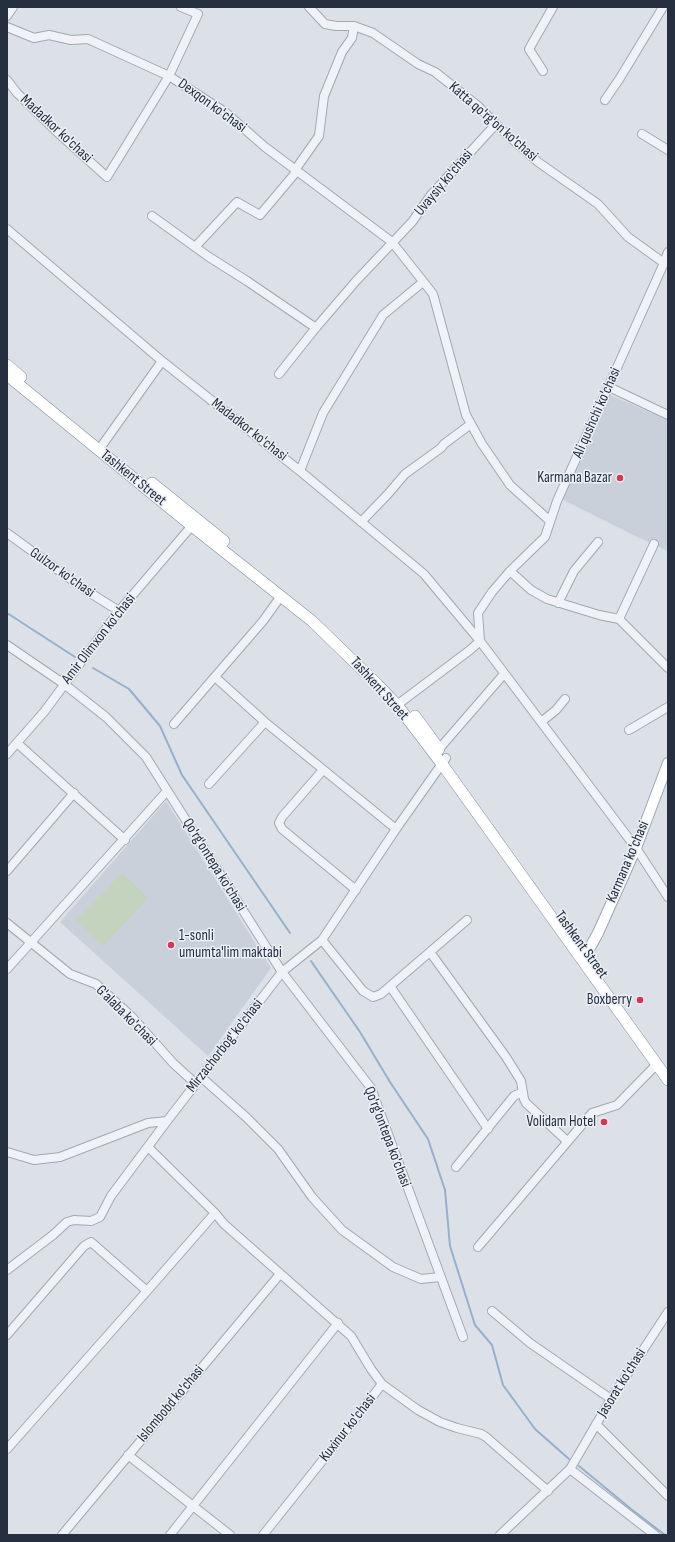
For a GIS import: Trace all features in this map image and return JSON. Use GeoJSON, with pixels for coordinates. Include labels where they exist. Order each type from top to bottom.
{"type":"FeatureCollection","features":[{"type":"Feature","properties":{"kind":"highway","name":"Tashkent Street"},"geometry":{"type":"LineString","coordinates":[[7,365],[324,631],[400,703],[443,757]]}},
{"type":"Feature","properties":{"kind":"highway","name":"Tashkent Street"},"geometry":{"type":"LineString","coordinates":[[7,374],[195,523],[316,616],[362,658],[443,757],[584,955],[668,1068]]}},
{"type":"Feature","properties":{"kind":"highway","name":"Tashkent Street"},"geometry":{"type":"LineString","coordinates":[[584,955],[668,1080]]}},
{"type":"Feature","properties":{"kind":"main road","name":"Karmana ko'chasi"},"geometry":{"type":"LineString","coordinates":[[584,955],[598,933],[636,848],[667,768]]}},
{"type":"Feature","properties":{"kind":"street"},"geometry":{"type":"LineString","coordinates":[[7,16],[13,7]]}},
{"type":"Feature","properties":{"kind":"street"},"geometry":{"type":"LineString","coordinates":[[169,76],[198,14],[181,7]]}},
{"type":"Feature","properties":{"kind":"street","name":"Katta qo'rg'on ko'chasi"},"geometry":{"type":"LineString","coordinates":[[309,7],[325,24],[336,26],[354,26],[374,34],[418,64],[435,72],[478,106],[538,162],[598,204],[628,237],[664,263]]}},
{"type":"Feature","properties":{"kind":"street"},"geometry":{"type":"LineString","coordinates":[[543,71],[529,49],[553,7]]}},
{"type":"Feature","properties":{"kind":"street"},"geometry":{"type":"LineString","coordinates":[[605,100],[663,7]]}},
{"type":"Feature","properties":{"kind":"street"},"geometry":{"type":"LineString","coordinates":[[195,247],[236,202],[260,215],[296,170],[320,136],[324,96],[342,52],[352,38],[354,26]]}},
{"type":"Feature","properties":{"kind":"street","name":"Dexqon ko'chasi"},"geometry":{"type":"LineString","coordinates":[[7,27],[34,38],[49,35],[71,40],[88,39],[169,76],[225,112],[265,147],[392,242],[433,294],[466,415],[482,444],[510,485],[550,521]]}},
{"type":"Feature","properties":{"kind":"street","name":"Madadkor ko'chasi"},"geometry":{"type":"LineString","coordinates":[[7,80],[17,93],[56,131],[107,177],[169,76]]}},
{"type":"Feature","properties":{"kind":"street","name":"Uvaysiy ko'chasi"},"geometry":{"type":"LineString","coordinates":[[279,374],[356,281],[412,222],[431,195],[496,124]]}},
{"type":"Feature","properties":{"kind":"street"},"geometry":{"type":"LineString","coordinates":[[642,134],[668,150]]}},
{"type":"Feature","properties":{"kind":"street"},"geometry":{"type":"LineString","coordinates":[[152,216],[195,247],[316,328]]}},
{"type":"Feature","properties":{"kind":"street","name":"Madadkor ko'chasi"},"geometry":{"type":"LineString","coordinates":[[7,229],[162,361],[300,471],[424,574],[480,641],[636,848],[668,897]]}},
{"type":"Feature","properties":{"kind":"street","name":"Ali qushchi ko'chasi"},"geometry":{"type":"LineString","coordinates":[[480,641],[478,613],[492,592],[510,570],[544,537],[557,501],[668,252]]}},
{"type":"Feature","properties":{"kind":"street"},"geometry":{"type":"LineString","coordinates":[[300,471],[324,413],[383,315],[423,282]]}},
{"type":"Feature","properties":{"kind":"street"},"geometry":{"type":"LineString","coordinates":[[103,444],[162,361]]}},
{"type":"Feature","properties":{"kind":"street"},"geometry":{"type":"LineString","coordinates":[[609,387],[668,415]]}},
{"type":"Feature","properties":{"kind":"street"},"geometry":{"type":"LineString","coordinates":[[361,522],[405,474],[471,424]]}},
{"type":"Feature","properties":{"kind":"street","name":"Amir Olimxon ko'chasi"},"geometry":{"type":"LineString","coordinates":[[7,754],[44,712],[119,611],[195,523]]}},
{"type":"Feature","properties":{"kind":"street","name":"Gulzor ko'chasi"},"geometry":{"type":"LineString","coordinates":[[7,533],[87,591],[119,611]]}},
{"type":"Feature","properties":{"kind":"street"},"geometry":{"type":"LineString","coordinates":[[558,603],[574,571],[598,542]]}},
{"type":"Feature","properties":{"kind":"street"},"geometry":{"type":"LineString","coordinates":[[619,619],[654,544]]}},
{"type":"Feature","properties":{"kind":"street"},"geometry":{"type":"LineString","coordinates":[[510,570],[531,590],[547,599],[599,616],[619,619],[668,668]]}},
{"type":"Feature","properties":{"kind":"street"},"geometry":{"type":"LineString","coordinates":[[174,724],[263,621],[281,596]]}},
{"type":"Feature","properties":{"kind":"street"},"geometry":{"type":"LineString","coordinates":[[400,703],[480,641]]}},
{"type":"Feature","properties":{"kind":"street","name":"Qo'rg'ontepa ko'chasi"},"geometry":{"type":"LineString","coordinates":[[7,645],[64,684],[106,717],[146,757],[282,972],[371,1088],[463,1337]]}},
{"type":"Feature","properties":{"kind":"street","name":"Mirzachorbog' ko'chasi"},"geometry":{"type":"LineString","coordinates":[[7,1270],[53,1235],[67,1222],[74,1220],[91,1220],[100,1217],[111,1196],[282,972],[322,940],[443,757],[504,674]]}},
{"type":"Feature","properties":{"kind":"street"},"geometry":{"type":"LineString","coordinates":[[215,677],[265,722],[396,829]]}},
{"type":"Feature","properties":{"kind":"street"},"geometry":{"type":"LineString","coordinates":[[541,722],[556,710],[565,699]]}},
{"type":"Feature","properties":{"kind":"street"},"geometry":{"type":"LineString","coordinates":[[629,730],[668,707]]}},
{"type":"Feature","properties":{"kind":"street"},"geometry":{"type":"LineString","coordinates":[[208,784],[265,722]]}},
{"type":"Feature","properties":{"kind":"street"},"geometry":{"type":"LineString","coordinates":[[17,743],[125,840]]}},
{"type":"Feature","properties":{"kind":"street"},"geometry":{"type":"LineString","coordinates":[[323,770],[282,817],[279,823],[282,829],[356,890]]}},
{"type":"Feature","properties":{"kind":"street"},"geometry":{"type":"LineString","coordinates":[[7,969],[168,792]]}},
{"type":"Feature","properties":{"kind":"street"},"geometry":{"type":"LineString","coordinates":[[7,871],[74,793]]}},
{"type":"Feature","properties":{"kind":"street"},"geometry":{"type":"LineString","coordinates":[[322,940],[363,990],[373,997],[381,994],[467,920]]}},
{"type":"Feature","properties":{"kind":"street","name":"G'alaba ko'chasi"},"geometry":{"type":"LineString","coordinates":[[7,923],[70,974],[96,984],[132,1017],[153,1042],[196,1084]]}},
{"type":"Feature","properties":{"kind":"street"},"geometry":{"type":"LineString","coordinates":[[430,952],[506,1057],[521,1081],[526,1103],[567,1141]]}},
{"type":"Feature","properties":{"kind":"street"},"geometry":{"type":"LineString","coordinates":[[390,986],[488,1129]]}},
{"type":"Feature","properties":{"kind":"street"},"geometry":{"type":"LineString","coordinates":[[478,1247],[592,1113],[617,1105],[657,1064]]}},
{"type":"Feature","properties":{"kind":"street"},"geometry":{"type":"LineString","coordinates":[[201,1077],[246,1116],[278,1149],[312,1197],[342,1230],[393,1267],[421,1279],[440,1278]]}},
{"type":"Feature","properties":{"kind":"street"},"geometry":{"type":"LineString","coordinates":[[456,1168],[514,1096],[523,1092]]}},
{"type":"Feature","properties":{"kind":"street"},"geometry":{"type":"LineString","coordinates":[[7,1152],[34,1160],[60,1157],[148,1124],[167,1121]]}},
{"type":"Feature","properties":{"kind":"street"},"geometry":{"type":"LineString","coordinates":[[148,1148],[215,1213],[224,1224],[351,1336],[382,1384]]}},
{"type":"Feature","properties":{"kind":"street"},"geometry":{"type":"LineString","coordinates":[[7,1449],[215,1213]]}},
{"type":"Feature","properties":{"kind":"street"},"geometry":{"type":"LineString","coordinates":[[7,1335],[84,1246],[91,1242],[147,1291]]}},
{"type":"Feature","properties":{"kind":"street","name":"Islombobd ko'chasi"},"geometry":{"type":"LineString","coordinates":[[62,1535],[280,1274]]}},
{"type":"Feature","properties":{"kind":"street"},"geometry":{"type":"LineString","coordinates":[[492,1311],[530,1343],[611,1399]]}},
{"type":"Feature","properties":{"kind":"street","name":"Jasorat ko'chasi"},"geometry":{"type":"LineString","coordinates":[[500,1535],[570,1469],[611,1399],[668,1312]]}},
{"type":"Feature","properties":{"kind":"street"},"geometry":{"type":"LineString","coordinates":[[170,1535],[338,1323]]}},
{"type":"Feature","properties":{"kind":"street","name":"Kuxinur ko'chasi"},"geometry":{"type":"LineString","coordinates":[[263,1535],[382,1384],[418,1410],[440,1422],[481,1434],[486,1437],[548,1491]]}},
{"type":"Feature","properties":{"kind":"street"},"geometry":{"type":"LineString","coordinates":[[596,1424],[668,1496]]}},
{"type":"Feature","properties":{"kind":"street"},"geometry":{"type":"LineString","coordinates":[[128,1455],[230,1535]]}},
{"type":"Feature","properties":{"kind":"street"},"geometry":{"type":"LineString","coordinates":[[570,1469],[655,1535]]}},
{"type":"Feature","properties":{"kind":"shaded area","name":"Karmana Bazar"},"geometry":{"type":"Polygon","coordinates":[[[610,395],[668,420],[668,551],[561,499],[583,456],[610,395]]]}},
{"type":"Feature","properties":{"kind":"shaded area","name":"1-sonli umumta'lim maktabi"},"geometry":{"type":"Polygon","coordinates":[[[166,801],[271,968],[208,1056],[60,922],[166,801]]]}},
{"type":"Feature","properties":{"kind":"green space"},"geometry":{"type":"Polygon","coordinates":[[[122,873],[148,898],[103,946],[76,921],[122,873]]]}},
{"type":"Feature","properties":{"kind":"waterway"},"geometry":{"type":"LineString","coordinates":[[7,613],[75,657]]}},
{"type":"Feature","properties":{"kind":"waterway"},"geometry":{"type":"LineString","coordinates":[[93,668],[129,689],[160,726],[182,775],[290,933]]}},
{"type":"Feature","properties":{"kind":"waterway"},"geometry":{"type":"LineString","coordinates":[[311,961],[360,1032],[390,1082],[428,1139],[445,1190],[450,1246],[475,1325],[492,1345],[503,1385],[535,1429],[569,1459]]}},
{"type":"Feature","properties":{"kind":"waterway"},"geometry":{"type":"LineString","coordinates":[[579,1466],[665,1535]]}},
{"type":"Feature","properties":{"kind":"place","name":"Karmana Bazar"},"geometry":{"type":"Point","coordinates":[620,478]}},
{"type":"Feature","properties":{"kind":"place","name":"1-sonli umumta'lim maktabi"},"geometry":{"type":"Point","coordinates":[171,945]}},
{"type":"Feature","properties":{"kind":"place","name":"Boxberry"},"geometry":{"type":"Point","coordinates":[640,1000]}},
{"type":"Feature","properties":{"kind":"place","name":"Volidam Hotel"},"geometry":{"type":"Point","coordinates":[604,1122]}}]}
